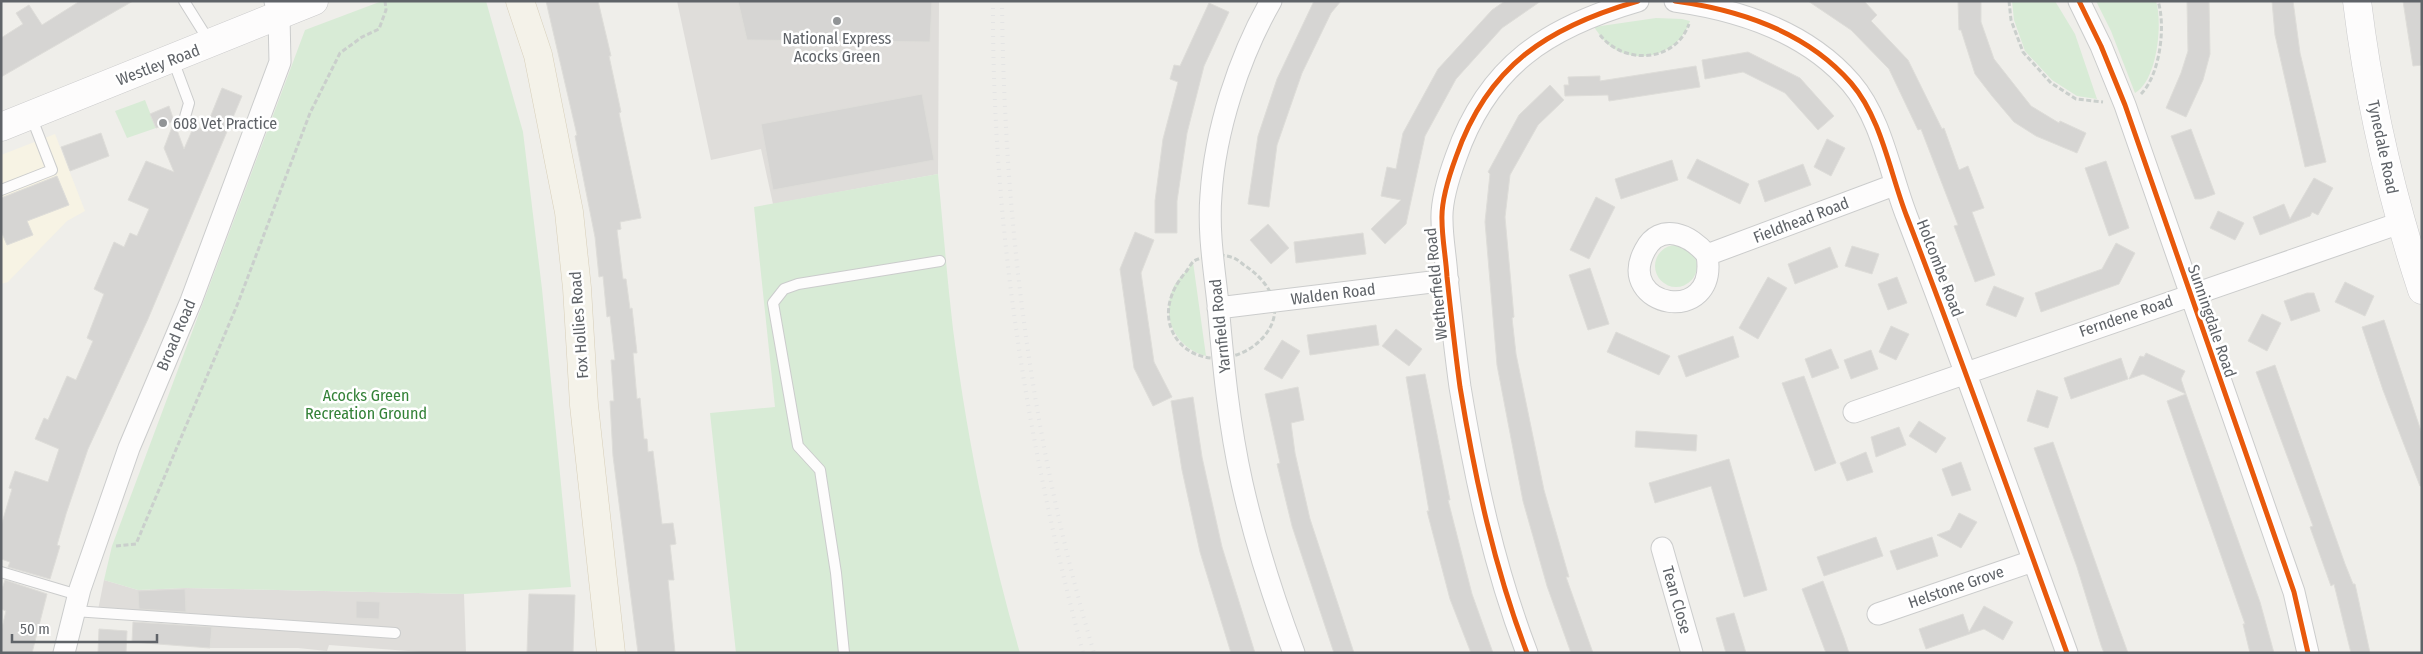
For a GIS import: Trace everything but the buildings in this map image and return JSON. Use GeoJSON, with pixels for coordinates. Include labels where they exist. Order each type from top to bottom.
{"type":"FeatureCollection","features":[{"type":"Feature","properties":{"kind":"main road","name":"Westley Road"},"geometry":{"type":"LineString","coordinates":[[1,126],[211,44],[277,8],[314,1]]}},
{"type":"Feature","properties":{"kind":"main road","name":"Fox Hollies Road"},"geometry":{"type":"LineString","coordinates":[[520,1],[538,55],[569,212],[577,288],[584,405],[611,653]]}},
{"type":"Feature","properties":{"kind":"main road","name":"Tynedale Road"},"geometry":{"type":"LineString","coordinates":[[2357,1],[2374,113],[2400,223],[2422,290]]}},
{"type":"Feature","properties":{"kind":"street","name":"Yarnfield Road"},"geometry":{"type":"LineString","coordinates":[[1271,1],[1236,81],[1219,138],[1211,194],[1210,232],[1223,360],[1242,482],[1261,555],[1294,653]]}},
{"type":"Feature","properties":{"kind":"street","name":"Wetherfield Road"},"geometry":{"type":"LineString","coordinates":[[1526,653],[1499,571],[1483,510],[1457,366],[1442,219],[1449,176],[1463,137],[1479,106],[1502,75],[1529,51],[1562,30],[1586,18],[1638,1]]}},
{"type":"Feature","properties":{"kind":"street","name":"Sunningdale Road"},"geometry":{"type":"LineString","coordinates":[[2079,1],[2095,31],[2125,105],[2294,592],[2308,653]]}},
{"type":"Feature","properties":{"kind":"street","name":"Holcombe Road"},"geometry":{"type":"LineString","coordinates":[[1685,3],[1742,14],[1788,33],[1825,60],[1851,83],[1872,112],[1894,184],[1967,371],[2067,653]]}},
{"type":"Feature","properties":{"kind":"street","name":"Broad Road"},"geometry":{"type":"LineString","coordinates":[[64,653],[76,603],[129,448],[191,301],[280,62],[277,8]]}},
{"type":"Feature","properties":{"kind":"street","name":"Fieldhead Road"},"geometry":{"type":"LineString","coordinates":[[1707,255],[1894,184]]}},
{"type":"Feature","properties":{"kind":"street","name":"Ferndene Road"},"geometry":{"type":"LineString","coordinates":[[1854,412],[2189,294],[2400,223]]}},
{"type":"Feature","properties":{"kind":"street","name":"Walden Road"},"geometry":{"type":"LineString","coordinates":[[1218,308],[1448,280]]}},
{"type":"Feature","properties":{"kind":"street","name":"Tean Close"},"geometry":{"type":"LineString","coordinates":[[1662,548],[1692,653]]}},
{"type":"Feature","properties":{"kind":"street","name":"Helstone Grove"},"geometry":{"type":"LineString","coordinates":[[1878,614],[2033,561]]}},
{"type":"Feature","properties":{"kind":"lane"},"geometry":{"type":"LineString","coordinates":[[184,1],[211,44]]}},
{"type":"Feature","properties":{"kind":"lane"},"geometry":{"type":"LineString","coordinates":[[173,59],[189,103],[183,124]]}},
{"type":"Feature","properties":{"kind":"lane"},"geometry":{"type":"LineString","coordinates":[[1,190],[52,170],[30,115]]}},
{"type":"Feature","properties":{"kind":"lane"},"geometry":{"type":"LineString","coordinates":[[844,653],[836,573],[820,470],[798,446],[773,303],[784,289],[798,284],[940,261]]}},
{"type":"Feature","properties":{"kind":"lane"},"geometry":{"type":"LineString","coordinates":[[1,572],[76,603],[395,633]]}},
{"type":"Feature","properties":{"kind":"path"},"geometry":{"type":"LineString","coordinates":[[93,550],[136,544],[238,303],[310,112],[340,53],[362,37],[378,29],[386,10],[385,1]]}},
{"type":"Feature","properties":{"kind":"path"},"geometry":{"type":"LineString","coordinates":[[2008,1],[2011,20],[2022,52],[2051,82],[2076,99],[2125,105],[2143,92],[2158,60],[2162,25],[2158,1]]}},
{"type":"Feature","properties":{"kind":"path"},"geometry":{"type":"LineString","coordinates":[[1586,18],[1612,47],[1629,55],[1648,57],[1669,49],[1686,33],[1685,3]]}},
{"type":"Feature","properties":{"kind":"shaded area"},"geometry":{"type":"Polygon","coordinates":[[[677,1],[939,1],[938,174],[773,204],[761,149],[711,160],[677,1]]]}},
{"type":"Feature","properties":{"kind":"shaded area"},"geometry":{"type":"Polygon","coordinates":[[[55,134],[85,211],[67,221],[8,282],[1,284],[1,155],[55,134]]]}},
{"type":"Feature","properties":{"kind":"shaded area"},"geometry":{"type":"Polygon","coordinates":[[[104,580],[138,590],[186,588],[464,594],[466,653],[435,653],[329,645],[327,651],[298,648],[210,648],[212,627],[97,615],[104,580]]]}},
{"type":"Feature","properties":{"kind":"green space","name":"Acocks Green Recreation Ground"},"geometry":{"type":"Polygon","coordinates":[[[382,1],[486,1],[523,132],[542,289],[571,587],[464,594],[186,588],[138,590],[104,580],[112,546],[305,30],[382,1]]]}},
{"type":"Feature","properties":{"kind":"green space"},"geometry":{"type":"Polygon","coordinates":[[[2012,1],[2055,1],[2075,34],[2097,99],[2077,96],[2052,80],[2025,51],[2014,20],[2012,1]]]}},
{"type":"Feature","properties":{"kind":"green space"},"geometry":{"type":"Polygon","coordinates":[[[2096,1],[2156,1],[2159,23],[2153,65],[2143,87],[2135,93],[2111,31],[2096,1]]]}},
{"type":"Feature","properties":{"kind":"green space"},"geometry":{"type":"Polygon","coordinates":[[[1656,18],[1690,21],[1685,32],[1677,41],[1658,53],[1647,56],[1636,56],[1613,48],[1594,27],[1656,18]]]}},
{"type":"Feature","properties":{"kind":"green space"},"geometry":{"type":"Polygon","coordinates":[[[145,100],[156,128],[127,138],[115,111],[145,100]]]}},
{"type":"Feature","properties":{"kind":"green space"},"geometry":{"type":"Polygon","coordinates":[[[938,174],[953,329],[965,411],[998,573],[1020,653],[736,653],[710,413],[775,407],[754,207],[938,174]]]}},
{"type":"Feature","properties":{"kind":"green space"},"geometry":{"type":"Polygon","coordinates":[[[1676,245],[1691,251],[1697,266],[1691,281],[1676,287],[1661,281],[1655,266],[1661,251],[1676,245]]]}},
{"type":"Feature","properties":{"kind":"green space"},"geometry":{"type":"Polygon","coordinates":[[[1193,262],[1206,356],[1186,346],[1173,329],[1170,319],[1170,297],[1174,286],[1193,262]]]}},
{"type":"Feature","properties":{"kind":"railway"},"geometry":{"type":"LineString","coordinates":[[993,1],[994,84],[999,166],[1016,330],[1045,492],[1083,653]]}},
{"type":"Feature","properties":{"kind":"railway"},"geometry":{"type":"LineString","coordinates":[[1002,1],[1008,166],[1025,330],[1053,493],[1094,653]]}},
{"type":"Feature","properties":{"kind":"cycle path"},"geometry":{"type":"LineString","coordinates":[[1527,653],[1495,555],[1466,421],[1456,359],[1443,241],[1442,212],[1444,196],[1453,164],[1469,125],[1485,97],[1504,74],[1525,54],[1576,23],[1638,1]]}},
{"type":"Feature","properties":{"kind":"cycle path"},"geometry":{"type":"LineString","coordinates":[[1675,1],[1724,10],[1748,17],[1793,37],[1833,65],[1862,97],[1878,130],[1901,200],[2067,653]]}},
{"type":"Feature","properties":{"kind":"cycle path"},"geometry":{"type":"LineString","coordinates":[[2079,1],[2101,46],[2125,105],[2294,592],[2308,653]]}},
{"type":"Feature","properties":{"kind":"place","name":"National Express Acocks Green"},"geometry":{"type":"Point","coordinates":[837,21]}},
{"type":"Feature","properties":{"kind":"place","name":"608 Vet Practice"},"geometry":{"type":"Point","coordinates":[163,123]}}]}
